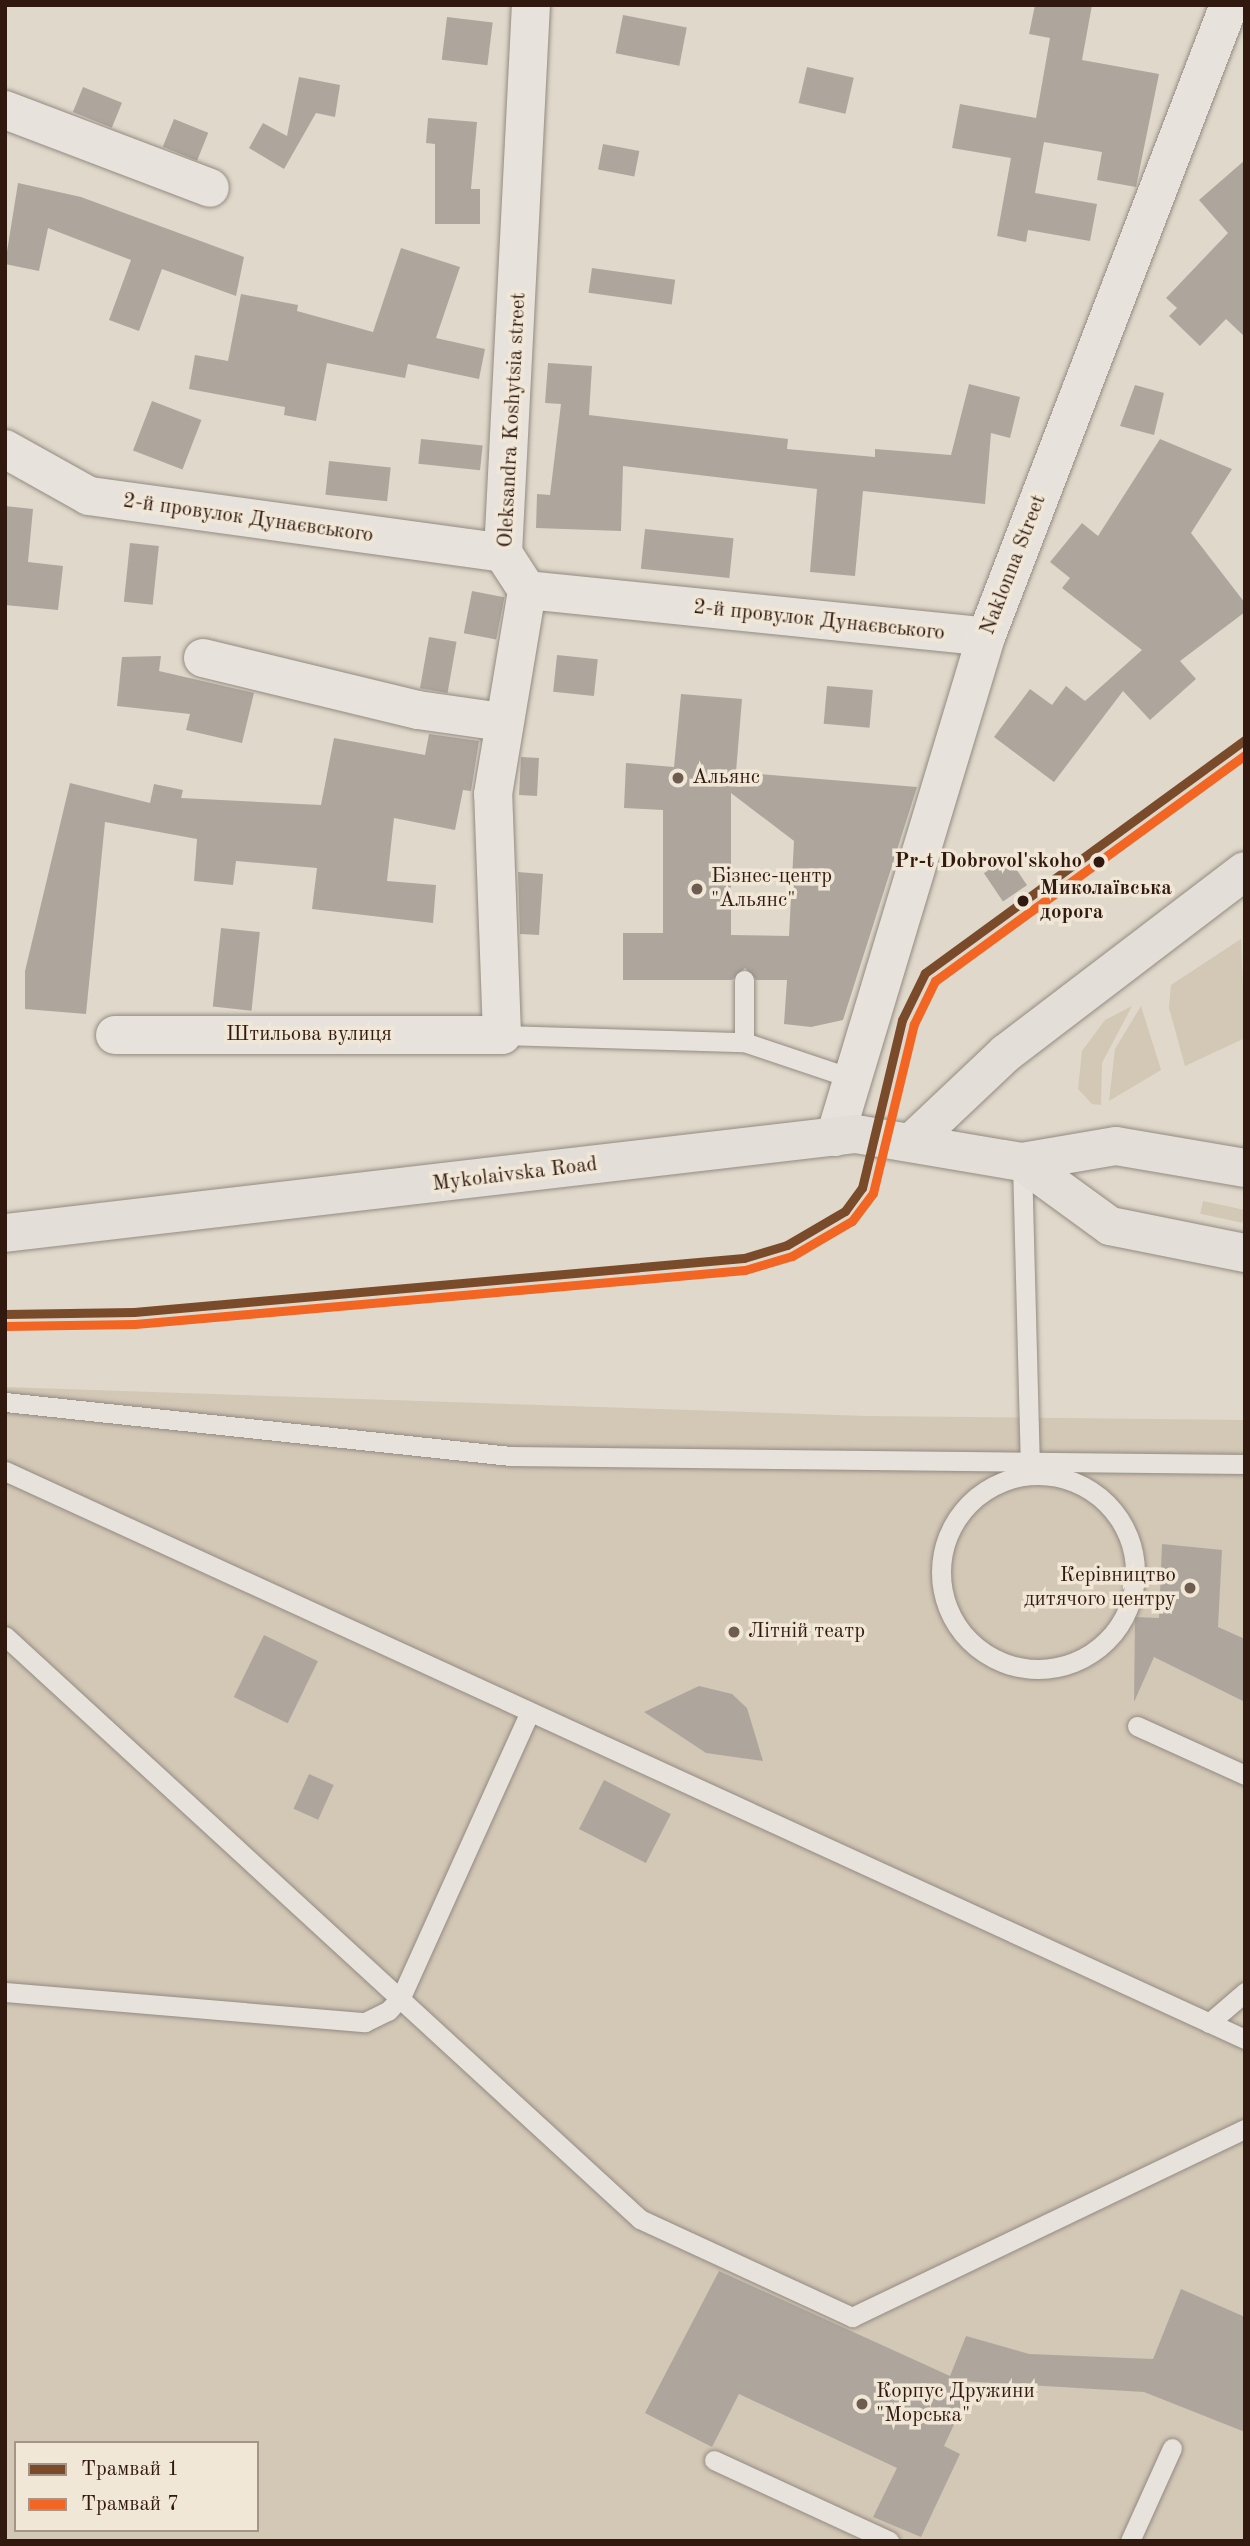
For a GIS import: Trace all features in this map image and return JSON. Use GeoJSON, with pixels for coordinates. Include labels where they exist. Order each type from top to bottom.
{"type":"FeatureCollection","features":[{"type":"Feature","properties":{"kind":"main road"},"geometry":{"type":"LineString","coordinates":[[914,1140],[1006,1053],[1245,871]]}},
{"type":"Feature","properties":{"kind":"main road","name":"Mykolaivska Road"},"geometry":{"type":"LineString","coordinates":[[5,1233],[835,1136],[914,1140],[1022,1162]]}},
{"type":"Feature","properties":{"kind":"main road"},"geometry":{"type":"LineString","coordinates":[[1022,1162],[1116,1146],[1245,1168]]}},
{"type":"Feature","properties":{"kind":"main road"},"geometry":{"type":"LineString","coordinates":[[1022,1162],[1110,1226],[1245,1253]]}},
{"type":"Feature","properties":{"kind":"street","name":"Oleksandra Koshytsia street"},"geometry":{"type":"LineString","coordinates":[[527,590],[503,553],[531,5]]}},
{"type":"Feature","properties":{"kind":"street","name":"Naklonna Street"},"geometry":{"type":"LineString","coordinates":[[835,1136],[986,637],[1229,5]]}},
{"type":"Feature","properties":{"kind":"street"},"geometry":{"type":"LineString","coordinates":[[5,110],[210,188]]}},
{"type":"Feature","properties":{"kind":"street","name":"2-й провулок Дунаєвського"},"geometry":{"type":"LineString","coordinates":[[5,449],[89,496],[503,553]]}},
{"type":"Feature","properties":{"kind":"street","name":"2-й провулок Дунаєвського"},"geometry":{"type":"LineString","coordinates":[[527,590],[986,637]]}},
{"type":"Feature","properties":{"kind":"street"},"geometry":{"type":"LineString","coordinates":[[502,1035],[493,794],[502,722],[527,590]]}},
{"type":"Feature","properties":{"kind":"street"},"geometry":{"type":"LineString","coordinates":[[203,658],[418,710],[502,722]]}},
{"type":"Feature","properties":{"kind":"street","name":"Штильова вулиця"},"geometry":{"type":"LineString","coordinates":[[115,1035],[502,1035]]}},
{"type":"Feature","properties":{"kind":"lane"},"geometry":{"type":"LineString","coordinates":[[744,980],[744,1042]]}},
{"type":"Feature","properties":{"kind":"lane"},"geometry":{"type":"LineString","coordinates":[[502,1035],[744,1042],[851,1078]]}},
{"type":"Feature","properties":{"kind":"lane"},"geometry":{"type":"LineString","coordinates":[[1022,1162],[1030,1468]]}},
{"type":"Feature","properties":{"kind":"lane"},"geometry":{"type":"LineString","coordinates":[[5,1402],[510,1457],[1030,1468],[1245,1464]]}},
{"type":"Feature","properties":{"kind":"lane"},"geometry":{"type":"LineString","coordinates":[[1030,1468],[1091,1490],[1119,1521],[1135,1571],[1131,1602],[1117,1630],[1094,1652],[1066,1666],[1034,1670],[1002,1663],[974,1646],[953,1621],[942,1590],[941,1558],[951,1527],[971,1501],[998,1483],[1030,1468]]}},
{"type":"Feature","properties":{"kind":"lane"},"geometry":{"type":"LineString","coordinates":[[5,1471],[528,1716],[1245,2039]]}},
{"type":"Feature","properties":{"kind":"lane"},"geometry":{"type":"LineString","coordinates":[[5,1636],[640,2219],[852,2317],[1245,2129]]}},
{"type":"Feature","properties":{"kind":"lane"},"geometry":{"type":"LineString","coordinates":[[5,1992],[365,2022],[401,1997],[528,1716]]}},
{"type":"Feature","properties":{"kind":"lane"},"geometry":{"type":"LineString","coordinates":[[1137,1727],[1245,1775]]}},
{"type":"Feature","properties":{"kind":"lane"},"geometry":{"type":"LineString","coordinates":[[1209,2023],[1245,1992]]}},
{"type":"Feature","properties":{"kind":"lane"},"geometry":{"type":"LineString","coordinates":[[1130,2541],[1172,2448]]}},
{"type":"Feature","properties":{"kind":"lane"},"geometry":{"type":"LineString","coordinates":[[714,2460],[889,2541]]}},
{"type":"Feature","properties":{"kind":"shaded area"},"geometry":{"type":"Polygon","coordinates":[[[1241,939],[1245,1038],[1185,1066],[1169,1008],[1171,985],[1241,939]]]}},
{"type":"Feature","properties":{"kind":"shaded area"},"geometry":{"type":"Polygon","coordinates":[[[1132,1006],[1102,1063],[1101,1105],[1092,1104],[1078,1089],[1082,1051],[1105,1020],[1132,1006]]]}},
{"type":"Feature","properties":{"kind":"shaded area"},"geometry":{"type":"Polygon","coordinates":[[[1141,1006],[1161,1070],[1109,1101],[1115,1049],[1141,1006]]]}},
{"type":"Feature","properties":{"kind":"shaded area"},"geometry":{"type":"Polygon","coordinates":[[[1203,1201],[1245,1210],[1242,1223],[1200,1214],[1203,1201]]]}},
{"type":"Feature","properties":{"kind":"shaded area"},"geometry":{"type":"Polygon","coordinates":[[[5,1387],[867,1416],[1245,1420],[1245,2541],[5,2541],[5,1387]]]}},
{"type":"Feature","properties":{"kind":"building"},"geometry":{"type":"Polygon","coordinates":[[[1035,5],[1092,5],[1082,60],[1159,74],[1136,187],[1097,180],[1102,152],[1044,142],[1035,193],[1097,204],[1090,241],[1028,230],[1026,242],[997,236],[1011,158],[952,148],[960,104],[1036,118],[1050,38],[1029,34],[1035,5]]]}},
{"type":"Feature","properties":{"kind":"building"},"geometry":{"type":"Polygon","coordinates":[[[623,15],[687,27],[679,66],[616,53],[623,15]]]}},
{"type":"Feature","properties":{"kind":"building"},"geometry":{"type":"Polygon","coordinates":[[[447,17],[493,23],[487,65],[442,60],[447,17]]]}},
{"type":"Feature","properties":{"kind":"building"},"geometry":{"type":"Polygon","coordinates":[[[807,67],[854,78],[845,114],[799,103],[807,67]]]}},
{"type":"Feature","properties":{"kind":"building"},"geometry":{"type":"Polygon","coordinates":[[[299,77],[340,85],[335,117],[316,113],[284,169],[249,148],[263,123],[287,136],[299,77]]]}},
{"type":"Feature","properties":{"kind":"building"},"geometry":{"type":"Polygon","coordinates":[[[83,87],[122,103],[112,128],[73,112],[83,87]]]}},
{"type":"Feature","properties":{"kind":"building"},"geometry":{"type":"Polygon","coordinates":[[[428,118],[477,122],[471,189],[480,189],[480,224],[435,224],[435,144],[426,143],[428,118]]]}},
{"type":"Feature","properties":{"kind":"building"},"geometry":{"type":"Polygon","coordinates":[[[174,119],[208,133],[197,161],[163,147],[174,119]]]}},
{"type":"Feature","properties":{"kind":"building"},"geometry":{"type":"Polygon","coordinates":[[[603,144],[639,151],[634,177],[598,170],[603,144]]]}},
{"type":"Feature","properties":{"kind":"building"},"geometry":{"type":"Polygon","coordinates":[[[1245,160],[1245,337],[1226,319],[1200,346],[1169,316],[1177,308],[1166,298],[1228,233],[1199,200],[1245,160]]]}},
{"type":"Feature","properties":{"kind":"building"},"geometry":{"type":"Polygon","coordinates":[[[18,183],[81,197],[244,257],[236,296],[162,269],[139,331],[109,320],[131,260],[48,228],[39,271],[5,264],[18,183]]]}},
{"type":"Feature","properties":{"kind":"building"},"geometry":{"type":"Polygon","coordinates":[[[401,248],[460,267],[436,338],[485,349],[479,379],[408,364],[405,378],[327,363],[316,421],[284,415],[285,407],[189,389],[195,355],[228,361],[241,294],[298,305],[297,311],[373,332],[401,248]]]}},
{"type":"Feature","properties":{"kind":"building"},"geometry":{"type":"Polygon","coordinates":[[[592,268],[675,280],[672,304],[589,293],[592,268]]]}},
{"type":"Feature","properties":{"kind":"building"},"geometry":{"type":"Polygon","coordinates":[[[548,363],[592,366],[589,415],[788,439],[787,449],[875,457],[875,449],[951,455],[969,384],[1020,397],[1010,438],[991,433],[985,504],[863,491],[855,576],[810,572],[817,489],[623,466],[621,531],[536,528],[537,494],[550,495],[561,404],[545,403],[548,363]]]}},
{"type":"Feature","properties":{"kind":"building"},"geometry":{"type":"Polygon","coordinates":[[[1135,385],[1164,393],[1154,435],[1120,426],[1135,385]]]}},
{"type":"Feature","properties":{"kind":"building"},"geometry":{"type":"Polygon","coordinates":[[[152,401],[201,420],[182,469],[133,450],[152,401]]]}},
{"type":"Feature","properties":{"kind":"building"},"geometry":{"type":"Polygon","coordinates":[[[421,439],[483,445],[480,470],[418,464],[421,439]]]}},
{"type":"Feature","properties":{"kind":"building"},"geometry":{"type":"Polygon","coordinates":[[[1160,439],[1232,469],[1191,533],[1245,603],[1245,612],[1180,661],[1196,679],[1150,720],[1123,691],[1054,782],[994,737],[1030,689],[1052,705],[1066,686],[1085,701],[1142,650],[1062,588],[1070,578],[1050,562],[1082,523],[1098,536],[1160,439]]]}},
{"type":"Feature","properties":{"kind":"building"},"geometry":{"type":"Polygon","coordinates":[[[329,461],[391,467],[387,501],[325,495],[329,461]]]}},
{"type":"Feature","properties":{"kind":"building"},"geometry":{"type":"Polygon","coordinates":[[[5,506],[33,509],[28,562],[63,566],[58,610],[5,605],[5,506]]]}},
{"type":"Feature","properties":{"kind":"building"},"geometry":{"type":"Polygon","coordinates":[[[645,529],[734,538],[729,578],[641,569],[645,529]]]}},
{"type":"Feature","properties":{"kind":"building"},"geometry":{"type":"Polygon","coordinates":[[[130,543],[159,546],[153,605],[124,602],[130,543]]]}},
{"type":"Feature","properties":{"kind":"building"},"geometry":{"type":"Polygon","coordinates":[[[472,591],[504,597],[496,640],[464,633],[472,591]]]}},
{"type":"Feature","properties":{"kind":"building"},"geometry":{"type":"Polygon","coordinates":[[[429,637],[457,642],[448,693],[420,688],[429,637]]]}},
{"type":"Feature","properties":{"kind":"building"},"geometry":{"type":"Polygon","coordinates":[[[557,655],[598,659],[594,696],[553,692],[557,655]]]}},
{"type":"Feature","properties":{"kind":"building"},"geometry":{"type":"Polygon","coordinates":[[[161,656],[159,671],[254,693],[242,743],[186,730],[190,714],[117,706],[122,657],[161,656]]]}},
{"type":"Feature","properties":{"kind":"building"},"geometry":{"type":"Polygon","coordinates":[[[827,686],[873,690],[870,728],[824,724],[827,686]]]}},
{"type":"Feature","properties":{"kind":"building"},"geometry":{"type":"Polygon","coordinates":[[[681,694],[742,699],[736,772],[917,787],[843,1020],[811,1027],[784,1024],[787,980],[756,980],[745,968],[732,980],[623,980],[623,933],[663,933],[663,810],[624,808],[626,763],[674,767],[681,694]],[[731,793],[731,935],[789,936],[794,841],[731,793]]]}},
{"type":"Feature","properties":{"kind":"building"},"geometry":{"type":"Polygon","coordinates":[[[429,734],[479,741],[471,791],[463,790],[455,830],[394,818],[387,881],[436,885],[433,923],[312,909],[317,868],[236,861],[233,885],[194,881],[197,839],[105,822],[86,1014],[25,1009],[25,971],[70,783],[150,803],[154,784],[183,790],[181,798],[321,805],[334,738],[425,755],[429,734]]]}},
{"type":"Feature","properties":{"kind":"building"},"geometry":{"type":"Polygon","coordinates":[[[521,757],[539,758],[537,796],[519,795],[521,757]]]}},
{"type":"Feature","properties":{"kind":"building"},"geometry":{"type":"Polygon","coordinates":[[[1008,857],[1027,885],[1003,901],[984,873],[1008,857]]]}},
{"type":"Feature","properties":{"kind":"building"},"geometry":{"type":"Polygon","coordinates":[[[518,872],[543,874],[539,935],[520,934],[518,872]]]}},
{"type":"Feature","properties":{"kind":"building"},"geometry":{"type":"Polygon","coordinates":[[[221,928],[260,932],[252,1011],[213,1007],[221,928]]]}},
{"type":"Feature","properties":{"kind":"building","name":"Керівництво дитячого центру"},"geometry":{"type":"Polygon","coordinates":[[[1162,1544],[1222,1550],[1218,1627],[1245,1639],[1245,1702],[1154,1657],[1134,1702],[1135,1617],[1159,1618],[1162,1544]]]}},
{"type":"Feature","properties":{"kind":"building"},"geometry":{"type":"Polygon","coordinates":[[[264,1635],[318,1661],[288,1723],[234,1697],[264,1635]]]}},
{"type":"Feature","properties":{"kind":"building"},"geometry":{"type":"Polygon","coordinates":[[[699,1686],[732,1694],[747,1708],[763,1761],[706,1753],[644,1712],[699,1686]]]}},
{"type":"Feature","properties":{"kind":"building"},"geometry":{"type":"Polygon","coordinates":[[[309,1774],[334,1785],[318,1820],[294,1809],[309,1774]]]}},
{"type":"Feature","properties":{"kind":"building"},"geometry":{"type":"Polygon","coordinates":[[[604,1780],[671,1814],[646,1863],[579,1829],[604,1780]]]}},
{"type":"Feature","properties":{"kind":"building","name":"Корпус Дружини \"Морська\""},"geometry":{"type":"Polygon","coordinates":[[[719,2271],[950,2376],[966,2336],[1029,2354],[1153,2359],[1181,2289],[1245,2317],[1245,2432],[1144,2392],[961,2381],[972,2386],[944,2446],[960,2454],[921,2537],[873,2517],[897,2468],[739,2394],[712,2447],[645,2413],[719,2271]]]}},
{"type":"Feature","properties":{"kind":"tram line","name":"1"},"geometry":{"type":"LineString","coordinates":[[5,1314],[134,1312],[744,1258],[787,1245],[845,1211],[862,1188],[902,1020],[925,973],[1245,740]]}},
{"type":"Feature","properties":{"kind":"tram line","name":"7"},"geometry":{"type":"LineString","coordinates":[[5,1326],[135,1324],[745,1270],[792,1256],[852,1221],[873,1193],[914,1024],[935,981],[1245,755]]}},
{"type":"Feature","properties":{"kind":"place","name":"Альянс"},"geometry":{"type":"Point","coordinates":[678,778]}},
{"type":"Feature","properties":{"kind":"place","name":"Pr-t Dobrovol'skoho"},"geometry":{"type":"Point","coordinates":[1099,862]}},
{"type":"Feature","properties":{"kind":"place","name":"Бізнес-центр \"Альянс\""},"geometry":{"type":"Point","coordinates":[697,889]}},
{"type":"Feature","properties":{"kind":"place","name":"Миколаївська дорога"},"geometry":{"type":"Point","coordinates":[1023,901]}},
{"type":"Feature","properties":{"kind":"place","name":"Керівництво дитячого центру"},"geometry":{"type":"Point","coordinates":[1190,1588]}},
{"type":"Feature","properties":{"kind":"place","name":"Літній театр"},"geometry":{"type":"Point","coordinates":[734,1632]}},
{"type":"Feature","properties":{"kind":"place","name":"Корпус Дружини \"Морська\""},"geometry":{"type":"Point","coordinates":[862,2404]}}]}
